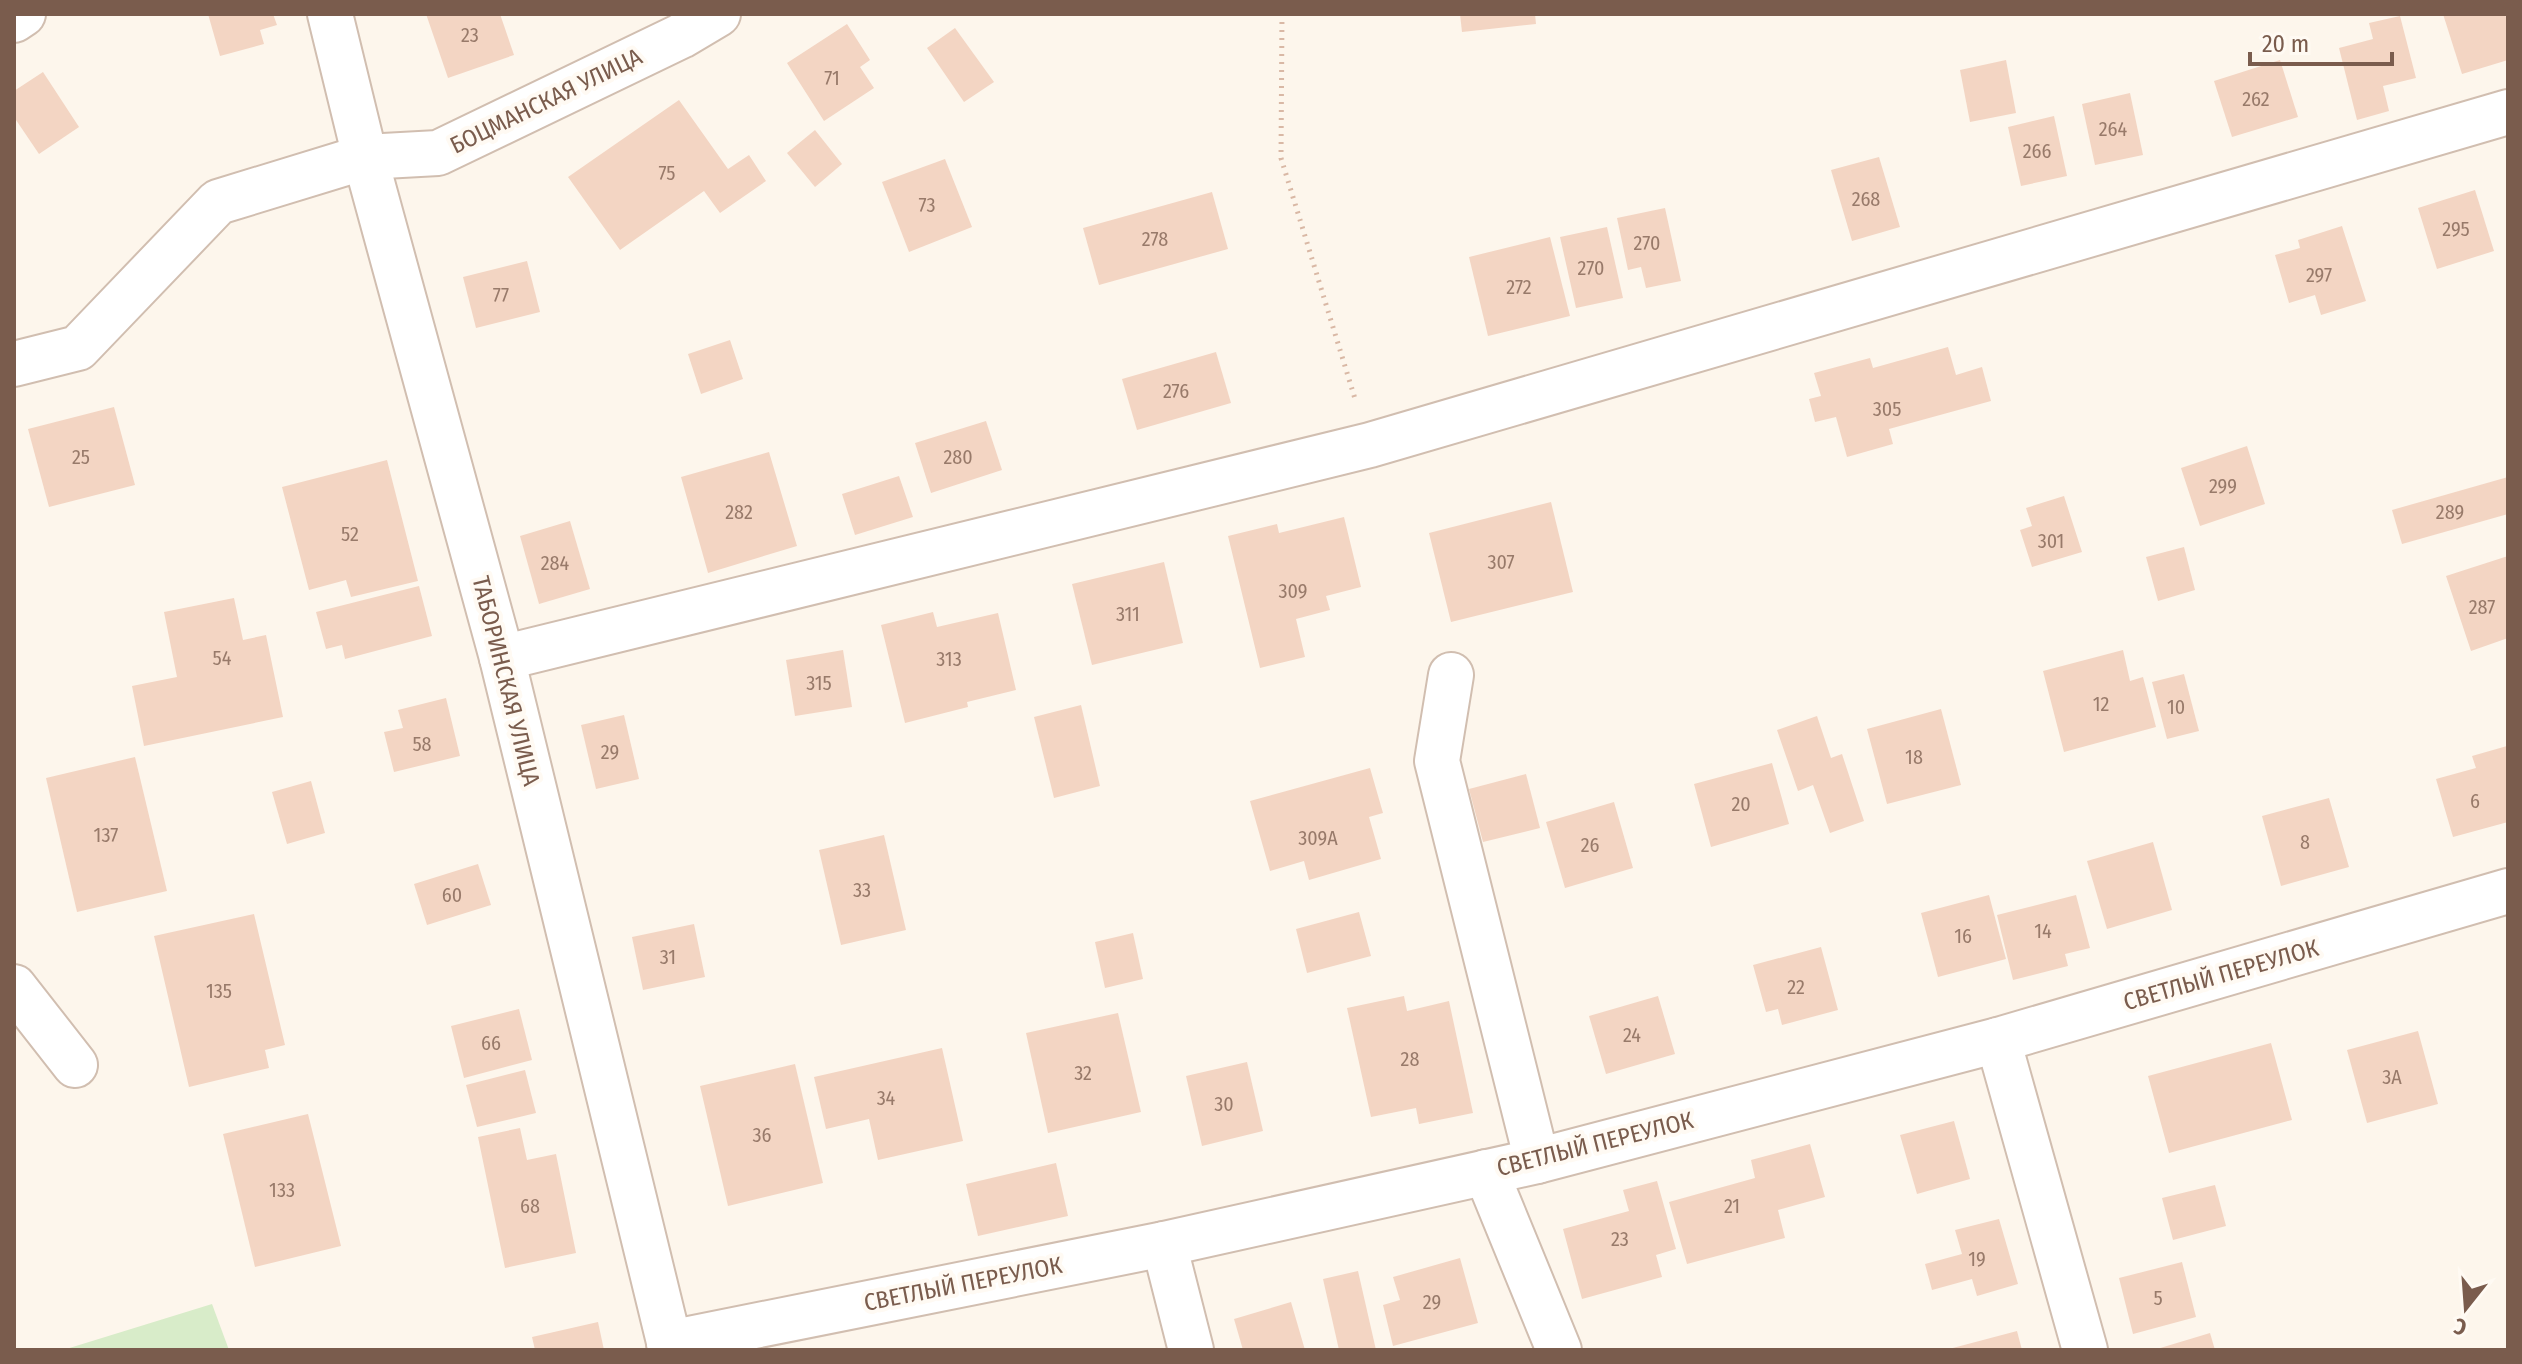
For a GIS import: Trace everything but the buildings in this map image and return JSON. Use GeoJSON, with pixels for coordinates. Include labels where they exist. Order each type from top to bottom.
{"type":"FeatureCollection","features":[{"type":"Feature","properties":{"kind":"street"},"geometry":{"type":"LineString","coordinates":[[14,20],[23,14]]}},
{"type":"Feature","properties":{"kind":"street","name":"ТАБОРИНСКАЯ УЛИЦА"},"geometry":{"type":"LineString","coordinates":[[330,14],[365,157],[502,658],[670,1347]]}},
{"type":"Feature","properties":{"kind":"street","name":"БОЦМАНСКАЯ УЛИЦА"},"geometry":{"type":"LineString","coordinates":[[14,364],[78,348],[218,202],[365,157],[438,153],[681,36],[718,14]]}},
{"type":"Feature","properties":{"kind":"street"},"geometry":{"type":"LineString","coordinates":[[502,658],[1370,445],[2508,112]]}},
{"type":"Feature","properties":{"kind":"street"},"geometry":{"type":"LineString","coordinates":[[1451,675],[1437,761],[1537,1161]]}},
{"type":"Feature","properties":{"kind":"street","name":"СВЕТЛЫЙ ПЕРЕУЛОК"},"geometry":{"type":"LineString","coordinates":[[670,1347],[1164,1244],[1537,1161],[1998,1040],[2508,891]]}},
{"type":"Feature","properties":{"kind":"street"},"geometry":{"type":"LineString","coordinates":[[14,987],[75,1065]]}},
{"type":"Feature","properties":{"kind":"street"},"geometry":{"type":"LineString","coordinates":[[1998,1040],[2085,1350]]}},
{"type":"Feature","properties":{"kind":"street"},"geometry":{"type":"LineString","coordinates":[[1486,1172],[1559,1350]]}},
{"type":"Feature","properties":{"kind":"street"},"geometry":{"type":"LineString","coordinates":[[1164,1244],[1191,1350]]}},
{"type":"Feature","properties":{"kind":"path"},"geometry":{"type":"LineString","coordinates":[[1282,14],[1281,158],[1370,445]]}},
{"type":"Feature","properties":{"kind":"green space"},"geometry":{"type":"Polygon","coordinates":[[[212,1304],[229,1350],[63,1350],[212,1304]]]}}]}
